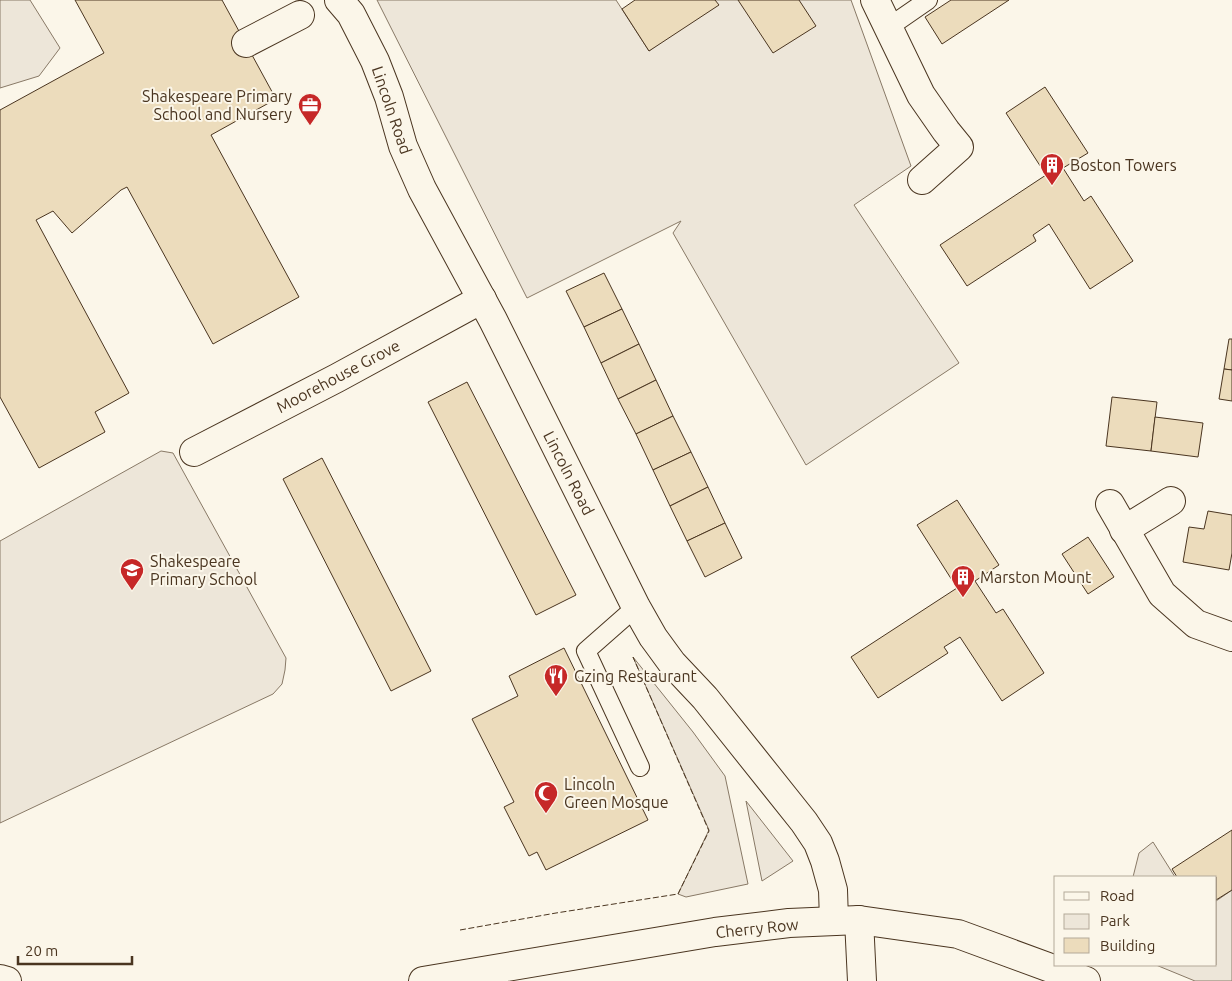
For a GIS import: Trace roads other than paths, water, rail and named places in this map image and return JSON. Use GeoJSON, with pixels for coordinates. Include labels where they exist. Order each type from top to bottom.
{"type":"FeatureCollection","features":[{"type":"Feature","properties":{"kind":"street","name":"Lincoln Road"},"geometry":{"type":"LineString","coordinates":[[339,0],[351,14],[375,61],[389,97],[403,146],[422,189],[482,299],[636,607],[653,637],[672,663],[706,698],[804,822],[818,843],[833,890],[847,920],[862,981]]}},
{"type":"Feature","properties":{"kind":"street"},"geometry":{"type":"LineString","coordinates":[[875,0],[922,95],[959,147],[922,180]]}},
{"type":"Feature","properties":{"kind":"street"},"geometry":{"type":"LineString","coordinates":[[246,43],[300,15]]}},
{"type":"Feature","properties":{"kind":"street","name":"Moorehouse Grove"},"geometry":{"type":"LineString","coordinates":[[194,452],[338,378],[482,299]]}},
{"type":"Feature","properties":{"kind":"street"},"geometry":{"type":"LineString","coordinates":[[1124,530],[1171,501]]}},
{"type":"Feature","properties":{"kind":"street"},"geometry":{"type":"LineString","coordinates":[[1110,504],[1162,594],[1196,624],[1232,637]]}},
{"type":"Feature","properties":{"kind":"street","name":"Cherry Row"},"geometry":{"type":"LineString","coordinates":[[423,981],[715,932],[789,923],[847,920],[958,934],[1086,981]]}},
{"type":"Feature","properties":{"kind":"street"},"geometry":{"type":"LineString","coordinates":[[0,979],[7,981]]}},
{"type":"Feature","properties":{"kind":"lane"},"geometry":{"type":"LineString","coordinates":[[889,27],[928,0]]}},
{"type":"Feature","properties":{"kind":"lane"},"geometry":{"type":"LineString","coordinates":[[636,607],[586,651],[640,767]]}},
{"type":"Feature","properties":{"kind":"place","name":"Shakespeare Primary School and Nursery"},"geometry":{"type":"Point","coordinates":[310,126]}},
{"type":"Feature","properties":{"kind":"place","name":"Boston Towers"},"geometry":{"type":"Point","coordinates":[1052,186]}},
{"type":"Feature","properties":{"kind":"place","name":"Shakespeare Primary School"},"geometry":{"type":"Point","coordinates":[132,591]}},
{"type":"Feature","properties":{"kind":"place","name":"Marston Mount"},"geometry":{"type":"Point","coordinates":[963,598]}},
{"type":"Feature","properties":{"kind":"place","name":"Gzing Restaurant"},"geometry":{"type":"Point","coordinates":[556,697]}},
{"type":"Feature","properties":{"kind":"place","name":"Lincoln Green Mosque"},"geometry":{"type":"Point","coordinates":[546,814]}}]}
